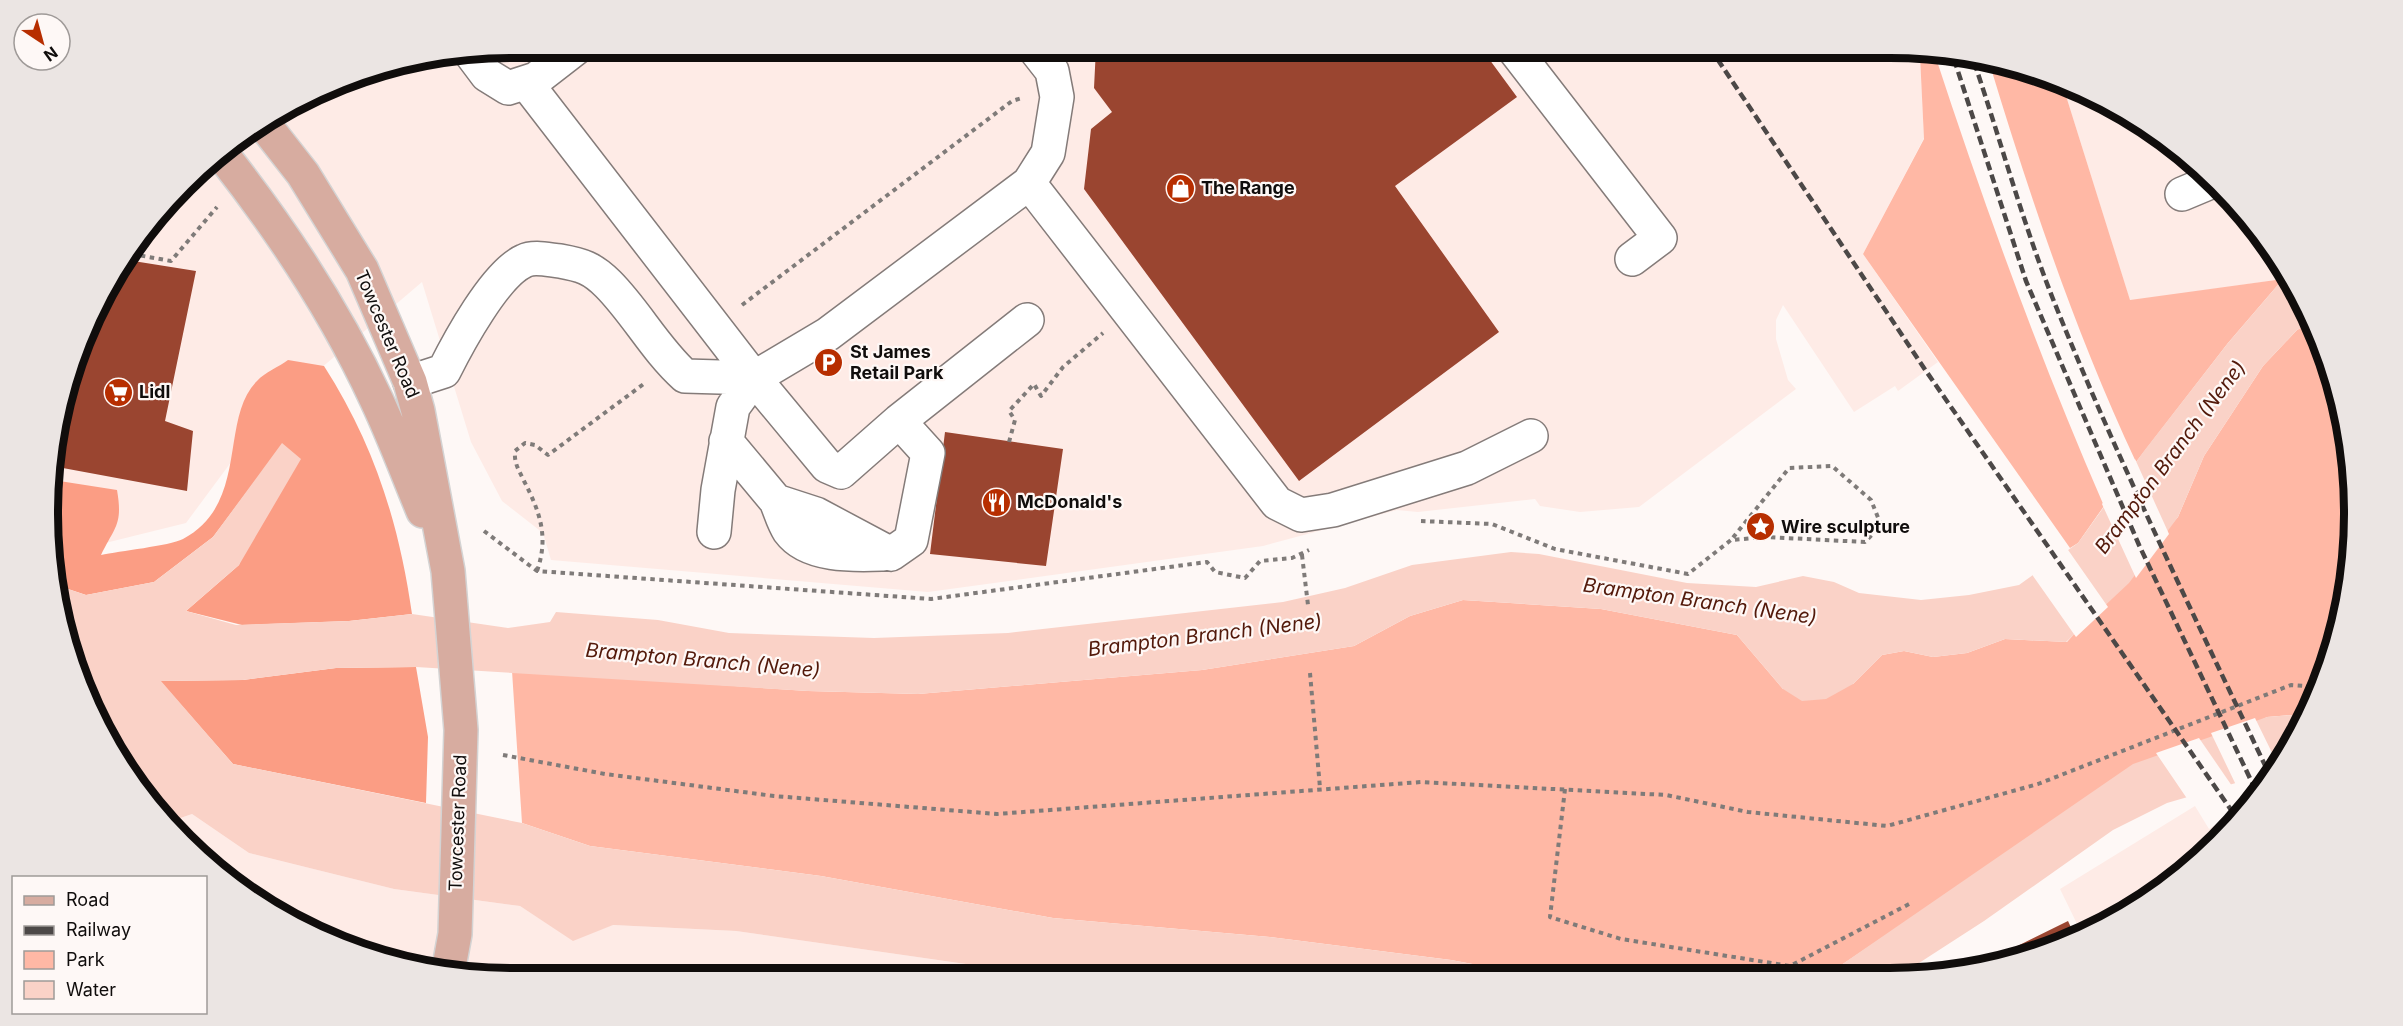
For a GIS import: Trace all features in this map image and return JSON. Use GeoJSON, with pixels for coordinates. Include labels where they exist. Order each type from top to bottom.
{"type":"FeatureCollection","features":[{"type":"Feature","properties":{"kind":"main road","name":"Towcester Road"},"geometry":{"type":"LineString","coordinates":[[268,130],[303,174],[362,270],[410,382],[418,411],[448,571],[461,730],[455,934],[450,963]]}},
{"type":"Feature","properties":{"kind":"main road","name":"Towcester Road"},"geometry":{"type":"LineString","coordinates":[[227,160],[265,208],[331,313],[377,401],[448,571]]}},
{"type":"Feature","properties":{"kind":"lane"},"geometry":{"type":"LineString","coordinates":[[476,60],[487,75],[508,88],[527,84],[562,58]]}},
{"type":"Feature","properties":{"kind":"lane"},"geometry":{"type":"LineString","coordinates":[[714,532],[726,441],[733,407],[754,378],[828,334],[1029,183],[1048,153],[1058,97],[1052,71],[1042,58]]}},
{"type":"Feature","properties":{"kind":"lane"},"geometry":{"type":"LineString","coordinates":[[1521,58],[1660,238],[1632,260]]}},
{"type":"Feature","properties":{"kind":"lane"},"geometry":{"type":"LineString","coordinates":[[527,84],[754,378],[827,466],[841,472],[899,421],[1027,320]]}},
{"type":"Feature","properties":{"kind":"lane"},"geometry":{"type":"LineString","coordinates":[[237,151],[265,208]]}},
{"type":"Feature","properties":{"kind":"lane"},"geometry":{"type":"LineString","coordinates":[[1029,183],[1277,502],[1301,515],[1333,510],[1467,468],[1531,436]]}},
{"type":"Feature","properties":{"kind":"lane"},"geometry":{"type":"LineString","coordinates":[[2182,194],[2204,185]]}},
{"type":"Feature","properties":{"kind":"lane"},"geometry":{"type":"LineString","coordinates":[[410,382],[444,371],[464,331],[507,273],[524,260],[543,259],[587,267],[609,285],[670,362],[685,376],[754,378]]}},
{"type":"Feature","properties":{"kind":"lane"},"geometry":{"type":"LineString","coordinates":[[726,441],[776,501],[790,532],[811,548],[858,555],[891,554],[911,540],[928,453],[899,421]]}},
{"type":"Feature","properties":{"kind":"path"},"geometry":{"type":"LineString","coordinates":[[138,255],[171,261],[242,178]]}},
{"type":"Feature","properties":{"kind":"path"},"geometry":{"type":"LineString","coordinates":[[1009,442],[1015,420],[1009,411],[1034,384],[1041,396],[1063,367],[1100,335],[1133,318]]}},
{"type":"Feature","properties":{"kind":"path"},"geometry":{"type":"LineString","coordinates":[[1419,520],[1492,524],[1555,549],[1688,574],[1731,540],[1789,468],[1832,466],[1871,500],[1881,525],[1865,542],[1766,537],[1731,540]]}},
{"type":"Feature","properties":{"kind":"path"},"geometry":{"type":"LineString","coordinates":[[1292,558],[1302,555],[1316,545]]}},
{"type":"Feature","properties":{"kind":"path"},"geometry":{"type":"LineString","coordinates":[[1302,555],[1308,605]]}},
{"type":"Feature","properties":{"kind":"path"},"geometry":{"type":"LineString","coordinates":[[1310,673],[1320,788]]}},
{"type":"Feature","properties":{"kind":"path"},"geometry":{"type":"LineString","coordinates":[[502,755],[605,774],[774,796],[997,814],[1210,800],[1320,788],[1422,782],[1666,795],[1748,812],[1887,826],[2038,784],[2290,685],[2310,686]]}},
{"type":"Feature","properties":{"kind":"path"},"geometry":{"type":"LineString","coordinates":[[1565,789],[1550,916],[1570,923],[1621,939],[1790,966],[1913,902]]}},
{"type":"Feature","properties":{"kind":"shaded area"},"geometry":{"type":"Polygon","coordinates":[[[513,58],[1920,59],[1924,138],[1863,254],[1938,362],[1898,391],[1895,386],[1854,412],[1783,305],[1776,320],[1776,339],[1788,380],[1796,389],[1639,507],[1580,512],[1540,506],[1535,499],[1418,512],[1397,510],[1263,546],[928,592],[551,560],[543,533],[502,501],[471,442],[422,282],[266,415],[186,523],[77,550],[59,547],[59,543],[59,483],[67,424],[93,339],[105,312],[135,260],[171,213],[213,171],[236,152],[260,135],[312,105],[395,74],[454,62],[513,58]]]}},
{"type":"Feature","properties":{"kind":"shaded area"},"geometry":{"type":"Polygon","coordinates":[[[2065,94],[2091,105],[2143,135],[2190,171],[2232,213],[2251,236],[2280,279],[2130,301],[2065,94]]]}},
{"type":"Feature","properties":{"kind":"shaded area"},"geometry":{"type":"Polygon","coordinates":[[[288,360],[324,366],[342,395],[370,455],[392,516],[407,580],[412,614],[349,621],[242,625],[186,611],[239,565],[283,444],[213,537],[154,582],[86,595],[65,588],[59,543],[59,481],[117,490],[118,518],[101,555],[183,539],[204,523],[217,504],[226,483],[239,417],[246,397],[257,381],[288,360]]]}},
{"type":"Feature","properties":{"kind":"shaded area"},"geometry":{"type":"Polygon","coordinates":[[[416,667],[428,737],[426,803],[233,764],[160,681],[243,680],[336,668],[416,667]]]}},
{"type":"Feature","properties":{"kind":"shaded area"},"geometry":{"type":"Polygon","coordinates":[[[2195,806],[2209,829],[2231,814],[2190,855],[2167,874],[2117,907],[2078,927],[2060,889],[2195,806]]]}},
{"type":"Feature","properties":{"kind":"shaded area"},"geometry":{"type":"Polygon","coordinates":[[[192,814],[249,853],[394,889],[520,906],[573,940],[612,925],[736,931],[994,968],[513,968],[483,967],[424,959],[339,933],[286,907],[236,874],[177,819],[192,814]]]}},
{"type":"Feature","properties":{"kind":"green space"},"geometry":{"type":"Polygon","coordinates":[[[1920,59],[1937,61],[2014,283],[2104,506],[2078,543],[2070,548],[1863,254],[1924,139],[1920,59]]]}},
{"type":"Feature","properties":{"kind":"green space"},"geometry":{"type":"Polygon","coordinates":[[[1992,70],[2065,94],[2130,300],[2280,279],[2281,281],[2228,343],[2136,462],[2074,316],[1992,70]]]}},
{"type":"Feature","properties":{"kind":"green space"},"geometry":{"type":"Polygon","coordinates":[[[2304,326],[2329,395],[2336,424],[2344,483],[2344,543],[2336,602],[2320,659],[2298,715],[2267,717],[1959,886],[1837,968],[1494,968],[1451,960],[1270,937],[1053,918],[821,876],[590,846],[522,823],[512,671],[808,691],[918,694],[1202,670],[1354,646],[1410,616],[1463,600],[1601,609],[1737,635],[1783,689],[1853,684],[1882,655],[1904,651],[1933,657],[1967,653],[2005,639],[2067,642],[2178,517],[2204,456],[2263,366],[2297,330],[2304,326]]]}},
{"type":"Feature","properties":{"kind":"water","name":"Brampton Branch (Nene)"},"geometry":{"type":"Polygon","coordinates":[[[2281,281],[2304,326],[2297,330],[2263,366],[2204,456],[2178,517],[2129,583],[2066,642],[2005,639],[1967,653],[1933,657],[1904,651],[1882,655],[1853,684],[1826,699],[1802,701],[1783,689],[1737,635],[1601,609],[1463,600],[1410,616],[1354,646],[1202,670],[918,694],[808,691],[416,667],[336,668],[243,680],[161,681],[233,764],[522,823],[590,846],[821,876],[1053,918],[1270,937],[1451,960],[1494,968],[994,968],[736,931],[613,925],[573,941],[520,906],[394,889],[249,853],[192,814],[177,819],[135,766],[105,714],[74,631],[65,588],[86,595],[154,582],[213,537],[282,443],[301,459],[239,565],[186,611],[236,625],[349,621],[412,614],[508,628],[550,622],[556,612],[658,620],[729,633],[874,638],[1008,633],[1283,602],[1345,588],[1412,565],[1511,552],[1539,554],[1687,583],[1756,587],[1803,576],[1834,582],[1859,593],[1921,600],[1969,595],[2019,585],[2078,543],[2144,451],[2228,343],[2281,281]]]}},
{"type":"Feature","properties":{"kind":"water"},"geometry":{"type":"Polygon","coordinates":[[[2298,715],[2261,776],[2167,803],[2113,830],[1984,921],[1912,967],[1837,968],[2133,764],[2267,717],[2298,715]]]}},
{"type":"Feature","properties":{"kind":"pier"},"geometry":{"type":"Polygon","coordinates":[[[2135,459],[2169,534],[2136,578],[2102,504],[2135,459]]]}},
{"type":"Feature","properties":{"kind":"pier"},"geometry":{"type":"Polygon","coordinates":[[[2066,547],[2108,607],[2076,637],[2031,573],[2066,547]]]}},
{"type":"Feature","properties":{"kind":"pier"},"geometry":{"type":"Polygon","coordinates":[[[2255,718],[2274,756],[2258,780],[2236,785],[2211,733],[2255,718]]]}},
{"type":"Feature","properties":{"kind":"pier"},"geometry":{"type":"Polygon","coordinates":[[[2199,738],[2232,786],[2188,800],[2156,753],[2199,738]]]}},
{"type":"Feature","properties":{"kind":"building"},"geometry":{"type":"Polygon","coordinates":[[[1096,58],[1488,58],[1517,97],[1395,186],[1499,332],[1299,481],[1084,189],[1091,129],[1112,112],[1094,88],[1096,58]]]}},
{"type":"Feature","properties":{"kind":"building","name":"Lidl"},"geometry":{"type":"Polygon","coordinates":[[[134,261],[196,271],[165,421],[193,431],[187,491],[61,468],[67,424],[83,367],[105,312],[134,261]]]}},
{"type":"Feature","properties":{"kind":"building","name":"McDonald's"},"geometry":{"type":"Polygon","coordinates":[[[945,432],[1063,449],[1046,566],[930,554],[945,432]]]}},
{"type":"Feature","properties":{"kind":"building"},"geometry":{"type":"Polygon","coordinates":[[[2068,921],[2072,929],[2036,943],[2003,953],[2068,921]]]}},
{"type":"Feature","properties":{"kind":"railway"},"geometry":{"type":"LineString","coordinates":[[1717,58],[1926,371],[2233,812]]}},
{"type":"Feature","properties":{"kind":"railway"},"geometry":{"type":"LineString","coordinates":[[1955,63],[2026,281],[2139,545],[2254,786]]}},
{"type":"Feature","properties":{"kind":"railway"},"geometry":{"type":"LineString","coordinates":[[1975,66],[2031,240],[2078,360],[2158,540],[2266,768]]}},
{"type":"Feature","properties":{"kind":"place","name":"The Range"},"geometry":{"type":"Point","coordinates":[1180,188]}},
{"type":"Feature","properties":{"kind":"place","name":"St James Retail Park"},"geometry":{"type":"Point","coordinates":[829,362]}},
{"type":"Feature","properties":{"kind":"place","name":"Lidl"},"geometry":{"type":"Point","coordinates":[118,392]}},
{"type":"Feature","properties":{"kind":"place","name":"McDonald's"},"geometry":{"type":"Point","coordinates":[996,502]}},
{"type":"Feature","properties":{"kind":"place","name":"Wire sculpture"},"geometry":{"type":"Point","coordinates":[1760,527]}}]}
